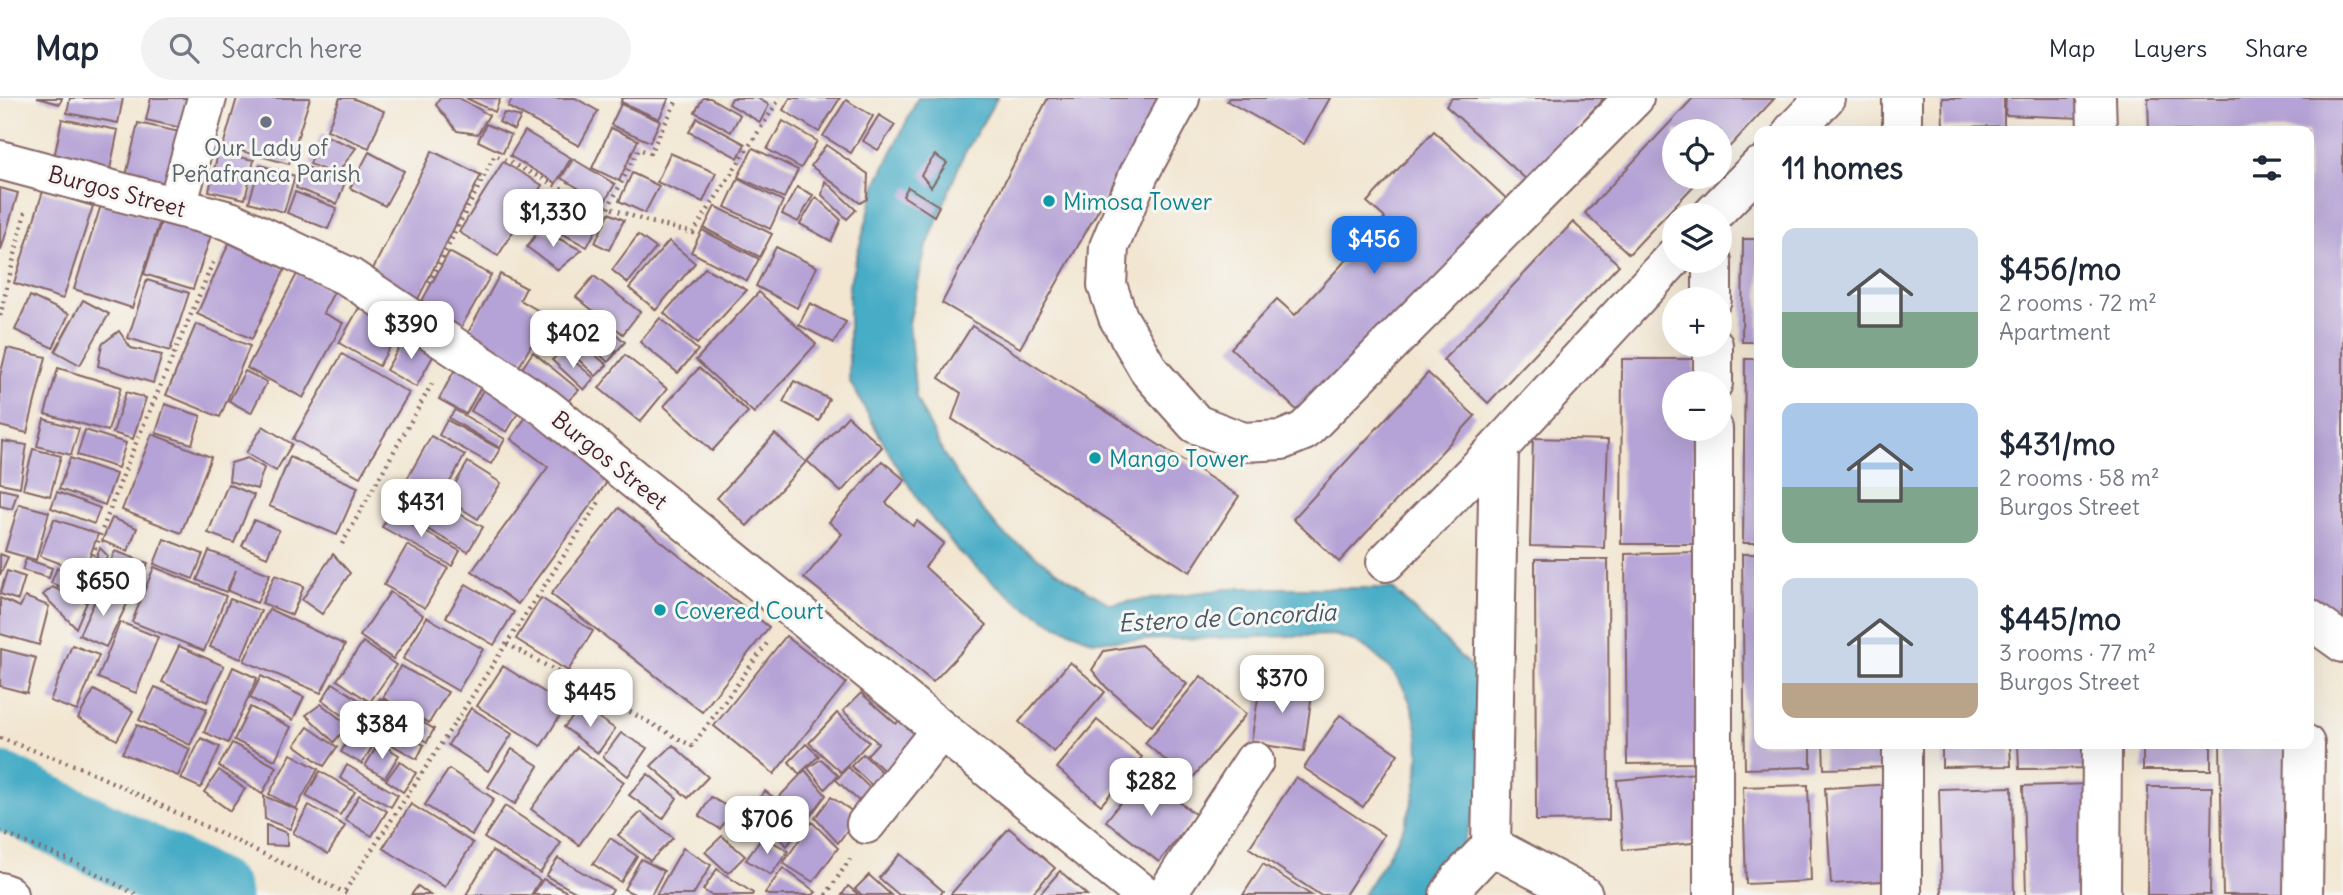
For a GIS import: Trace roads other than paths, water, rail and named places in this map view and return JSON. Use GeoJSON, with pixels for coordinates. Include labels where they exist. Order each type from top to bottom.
{"type":"FeatureCollection","features":[{"type":"Feature","properties":{"kind":"street"},"geometry":{"type":"LineString","coordinates":[[177,206],[207,98]]}},
{"type":"Feature","properties":{"kind":"street"},"geometry":{"type":"LineString","coordinates":[[1180,98],[1139,174],[1109,247],[1107,285],[1118,317],[1150,372],[1196,424],[1243,442],[1282,440],[1304,431],[1634,98]]}},
{"type":"Feature","properties":{"kind":"street"},"geometry":{"type":"LineString","coordinates":[[1798,126],[1825,98]]}},
{"type":"Feature","properties":{"kind":"street"},"geometry":{"type":"LineString","coordinates":[[1902,98],[1902,126]]}},
{"type":"Feature","properties":{"kind":"street"},"geometry":{"type":"LineString","coordinates":[[2096,98],[2097,126]]}},
{"type":"Feature","properties":{"kind":"street","name":"Burgos Street"},"geometry":{"type":"LineString","coordinates":[[17,165],[230,221],[349,277],[545,407],[1144,895]]}},
{"type":"Feature","properties":{"kind":"street"},"geometry":{"type":"LineString","coordinates":[[1724,203],[1754,172]]}},
{"type":"Feature","properties":{"kind":"street"},"geometry":{"type":"LineString","coordinates":[[1386,562],[1499,447],[1662,270]]}},
{"type":"Feature","properties":{"kind":"street"},"geometry":{"type":"LineString","coordinates":[[1713,441],[1713,895]]}},
{"type":"Feature","properties":{"kind":"street"},"geometry":{"type":"LineString","coordinates":[[1449,895],[1491,846],[1499,447]]}},
{"type":"Feature","properties":{"kind":"street"},"geometry":{"type":"LineString","coordinates":[[2314,622],[2343,643]]}},
{"type":"Feature","properties":{"kind":"street"},"geometry":{"type":"LineString","coordinates":[[866,824],[940,731]]}},
{"type":"Feature","properties":{"kind":"street"},"geometry":{"type":"LineString","coordinates":[[1902,749],[1902,895]]}},
{"type":"Feature","properties":{"kind":"street"},"geometry":{"type":"LineString","coordinates":[[2101,895],[2102,749]]}},
{"type":"Feature","properties":{"kind":"street"},"geometry":{"type":"LineString","coordinates":[[2303,895],[2305,749]]}},
{"type":"Feature","properties":{"kind":"street"},"geometry":{"type":"LineString","coordinates":[[1166,895],[1254,761]]}},
{"type":"Feature","properties":{"kind":"street"},"geometry":{"type":"LineString","coordinates":[[1491,846],[1583,895]]}},
{"type":"Feature","properties":{"kind":"street"},"geometry":{"type":"LineString","coordinates":[[0,892],[8,895]]}},
{"type":"Feature","properties":{"kind":"water","name":"Estero de Concordia"},"geometry":{"type":"Polygon","coordinates":[[[918,98],[997,98],[963,156],[925,251],[909,323],[916,398],[943,453],[970,495],[1002,533],[1110,604],[1235,588],[1392,588],[1490,686],[1488,777],[1443,895],[1363,895],[1404,826],[1417,782],[1419,759],[1414,713],[1406,692],[1393,673],[1367,648],[1334,635],[1093,641],[1056,625],[1022,605],[989,579],[958,551],[922,506],[849,380],[849,285],[877,182],[918,98]]]}},
{"type":"Feature","properties":{"kind":"waterway"},"geometry":{"type":"LineString","coordinates":[[0,790],[213,895]]}},
{"type":"Feature","properties":{"kind":"place","name":"Our Lady of Peñafranca Parish"},"geometry":{"type":"Point","coordinates":[266,122]}},
{"type":"Feature","properties":{"kind":"place","name":"Mimosa Tower"},"geometry":{"type":"Point","coordinates":[1049,201]}},
{"type":"Feature","properties":{"kind":"place","name":"Mango Tower"},"geometry":{"type":"Point","coordinates":[1095,458]}},
{"type":"Feature","properties":{"kind":"place","name":"Covered Court"},"geometry":{"type":"Point","coordinates":[660,610]}}]}
